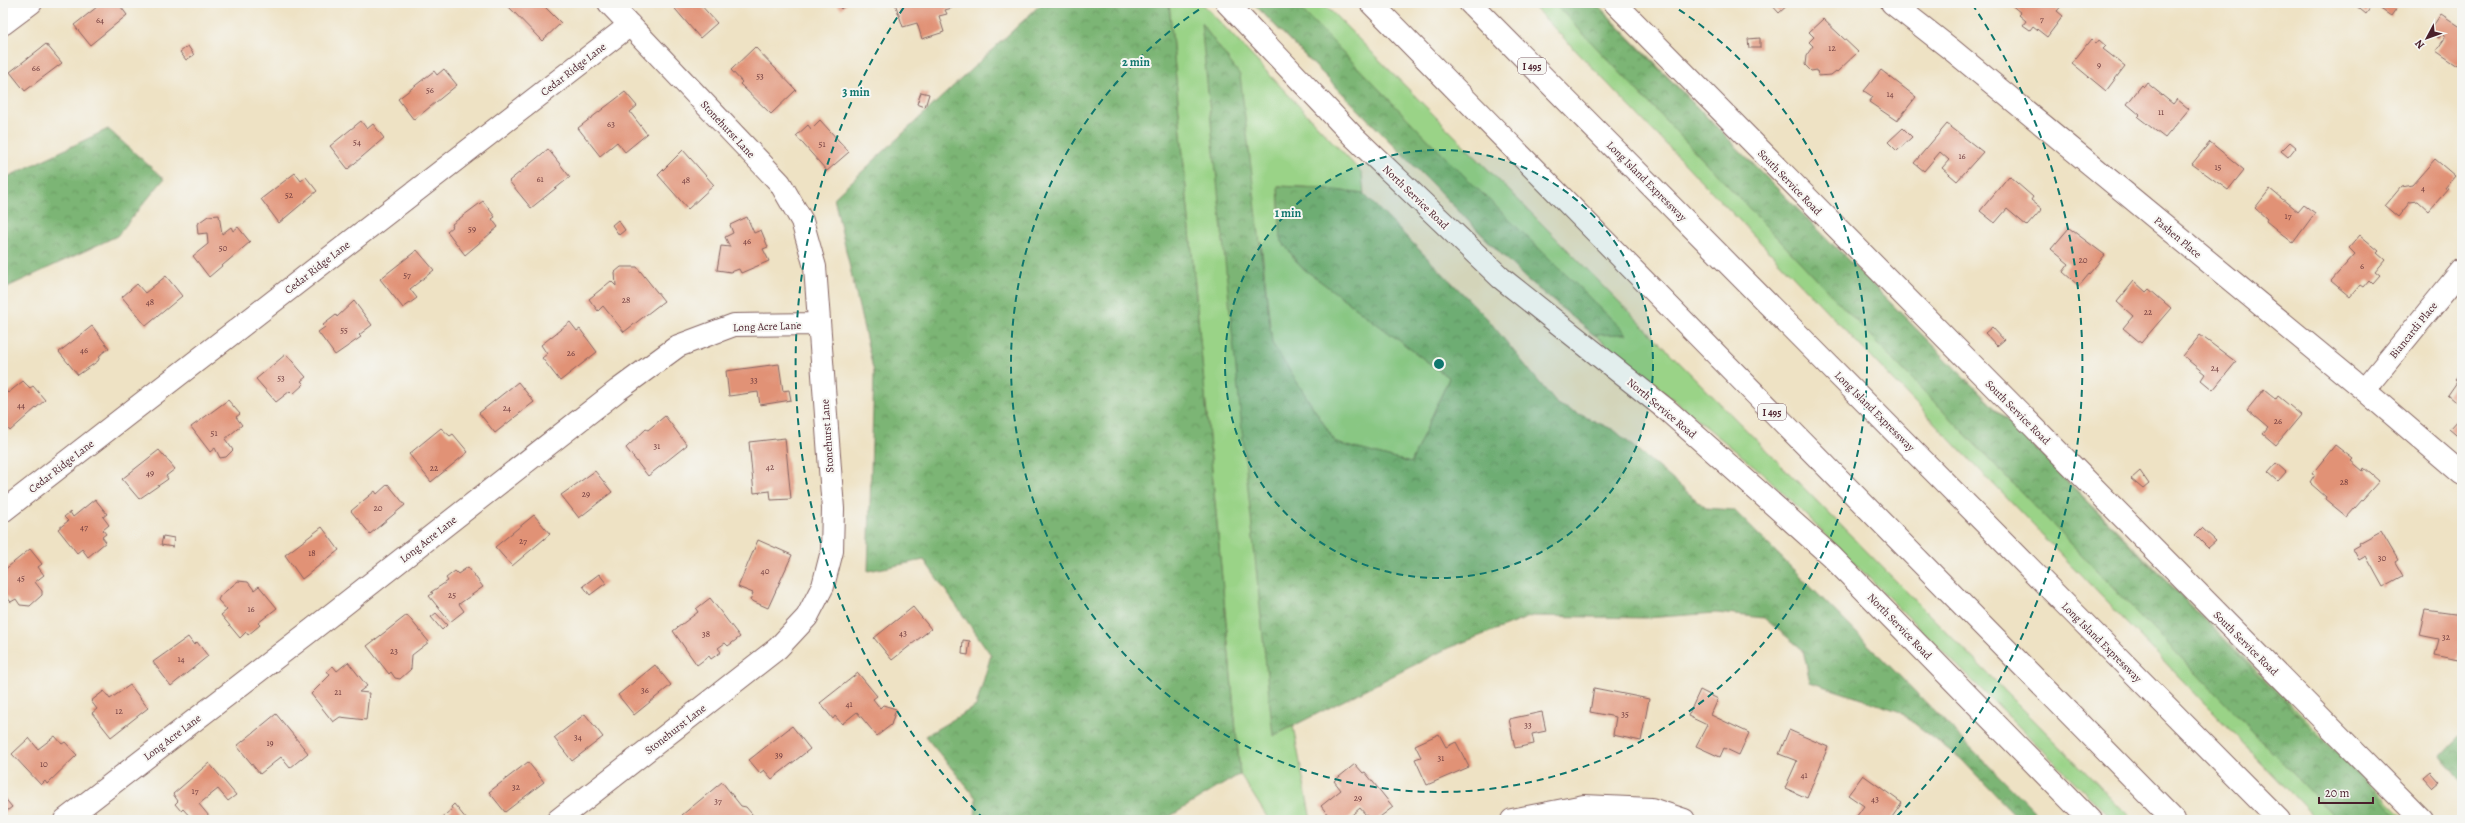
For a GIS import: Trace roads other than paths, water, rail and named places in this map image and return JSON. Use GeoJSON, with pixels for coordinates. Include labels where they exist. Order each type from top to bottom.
{"type":"FeatureCollection","features":[{"type":"Feature","properties":{"kind":"main road"},"geometry":{"type":"LineString","coordinates":[[3,24],[31,3]]}},
{"type":"Feature","properties":{"kind":"main road","name":"Stonehurst Lane"},"geometry":{"type":"LineString","coordinates":[[558,820],[778,648],[807,618],[823,586],[832,551],[833,508],[815,266],[802,221],[780,183],[609,3]]}},
{"type":"Feature","properties":{"kind":"main road","name":"North Service Road"},"geometry":{"type":"LineString","coordinates":[[1227,3],[1353,136],[1501,278],[1667,410],[1831,556],[2090,820]]}},
{"type":"Feature","properties":{"kind":"main road","name":"I 495"},"geometry":{"type":"LineString","coordinates":[[1371,3],[2174,820]]}},
{"type":"Feature","properties":{"kind":"main road","name":"Long Island Expressway"},"geometry":{"type":"LineString","coordinates":[[1470,3],[2279,820]]}},
{"type":"Feature","properties":{"kind":"main road"},"geometry":{"type":"LineString","coordinates":[[1476,3],[1494,27]]}},
{"type":"Feature","properties":{"kind":"main road","name":"South Service Road"},"geometry":{"type":"LineString","coordinates":[[1615,3],[2422,820]]}},
{"type":"Feature","properties":{"kind":"main road","name":"Pashen Place"},"geometry":{"type":"LineString","coordinates":[[1892,3],[1952,50],[2364,390],[2462,474]]}},
{"type":"Feature","properties":{"kind":"main road","name":"Cedar Ridge Lane"},"geometry":{"type":"LineString","coordinates":[[3,511],[630,25]]}},
{"type":"Feature","properties":{"kind":"main road","name":"Biancardi Place"},"geometry":{"type":"LineString","coordinates":[[2364,390],[2462,270]]}},
{"type":"Feature","properties":{"kind":"main road","name":"Long Acre Lane"},"geometry":{"type":"LineString","coordinates":[[65,820],[313,630],[618,390],[678,346],[734,325],[819,324]]}},
{"type":"Feature","properties":{"kind":"main road"},"geometry":{"type":"LineString","coordinates":[[1512,820],[1584,806],[1651,809],[1684,820]]}}]}
